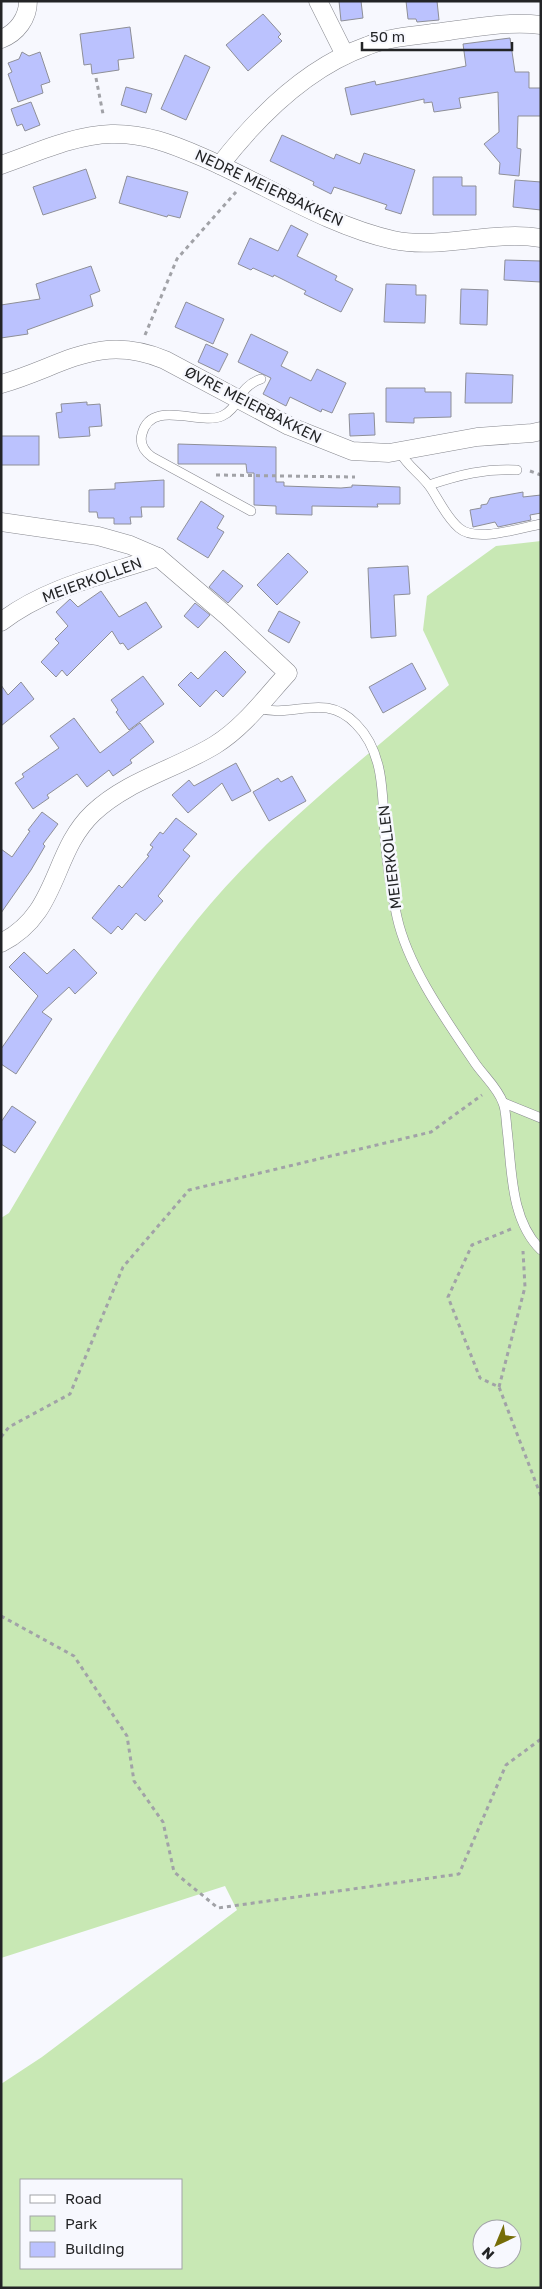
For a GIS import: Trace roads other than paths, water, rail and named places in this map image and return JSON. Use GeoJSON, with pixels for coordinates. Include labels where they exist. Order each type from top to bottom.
{"type":"FeatureCollection","features":[{"type":"Feature","properties":{"kind":"street"},"geometry":{"type":"LineString","coordinates":[[1,39],[20,26],[25,16],[28,1]]}},
{"type":"Feature","properties":{"kind":"street"},"geometry":{"type":"LineString","coordinates":[[318,1],[345,55]]}},
{"type":"Feature","properties":{"kind":"street"},"geometry":{"type":"LineString","coordinates":[[220,165],[248,132],[284,98],[316,72],[345,55],[368,45],[388,40],[488,26],[541,25]]}},
{"type":"Feature","properties":{"kind":"street","name":"NEDRE MEIERBAKKEN"},"geometry":{"type":"LineString","coordinates":[[1,165],[89,137],[110,134],[137,135],[163,141],[220,165],[326,216],[374,235],[410,242],[506,237],[541,238]]}},
{"type":"Feature","properties":{"kind":"street","name":"ØVRE MEIERBAKKEN"},"geometry":{"type":"LineString","coordinates":[[1,384],[85,353],[103,350],[138,352],[165,360],[289,426],[336,447],[368,453],[400,452],[477,437],[541,431]]}},
{"type":"Feature","properties":{"kind":"street"},"geometry":{"type":"LineString","coordinates":[[1,522],[98,536],[130,545],[158,557],[228,617],[288,673],[236,730],[186,761],[130,786],[93,813],[71,843],[46,900],[37,914],[24,928],[1,943]]}},
{"type":"Feature","properties":{"kind":"street","name":"MEIERKOLLEN"},"geometry":{"type":"LineString","coordinates":[[1,622],[50,592],[158,557]]}},
{"type":"Feature","properties":{"kind":"lane"},"geometry":{"type":"LineString","coordinates":[[251,510],[146,452],[141,440],[144,426],[165,414],[212,418],[223,416],[231,409],[244,388],[261,379]]}},
{"type":"Feature","properties":{"kind":"lane"},"geometry":{"type":"LineString","coordinates":[[400,452],[409,465],[429,485],[454,523],[467,533],[485,535],[541,524]]}},
{"type":"Feature","properties":{"kind":"lane"},"geometry":{"type":"LineString","coordinates":[[429,485],[474,471],[518,470]]}},
{"type":"Feature","properties":{"kind":"lane","name":"MEIERKOLLEN"},"geometry":{"type":"LineString","coordinates":[[257,708],[269,712],[283,712],[307,706],[327,706],[342,712],[356,724],[369,740],[380,770],[389,877],[397,918],[406,946],[433,998],[504,1103],[516,1199],[521,1220],[530,1239],[541,1250]]}},
{"type":"Feature","properties":{"kind":"lane"},"geometry":{"type":"LineString","coordinates":[[504,1103],[541,1118]]}}]}
